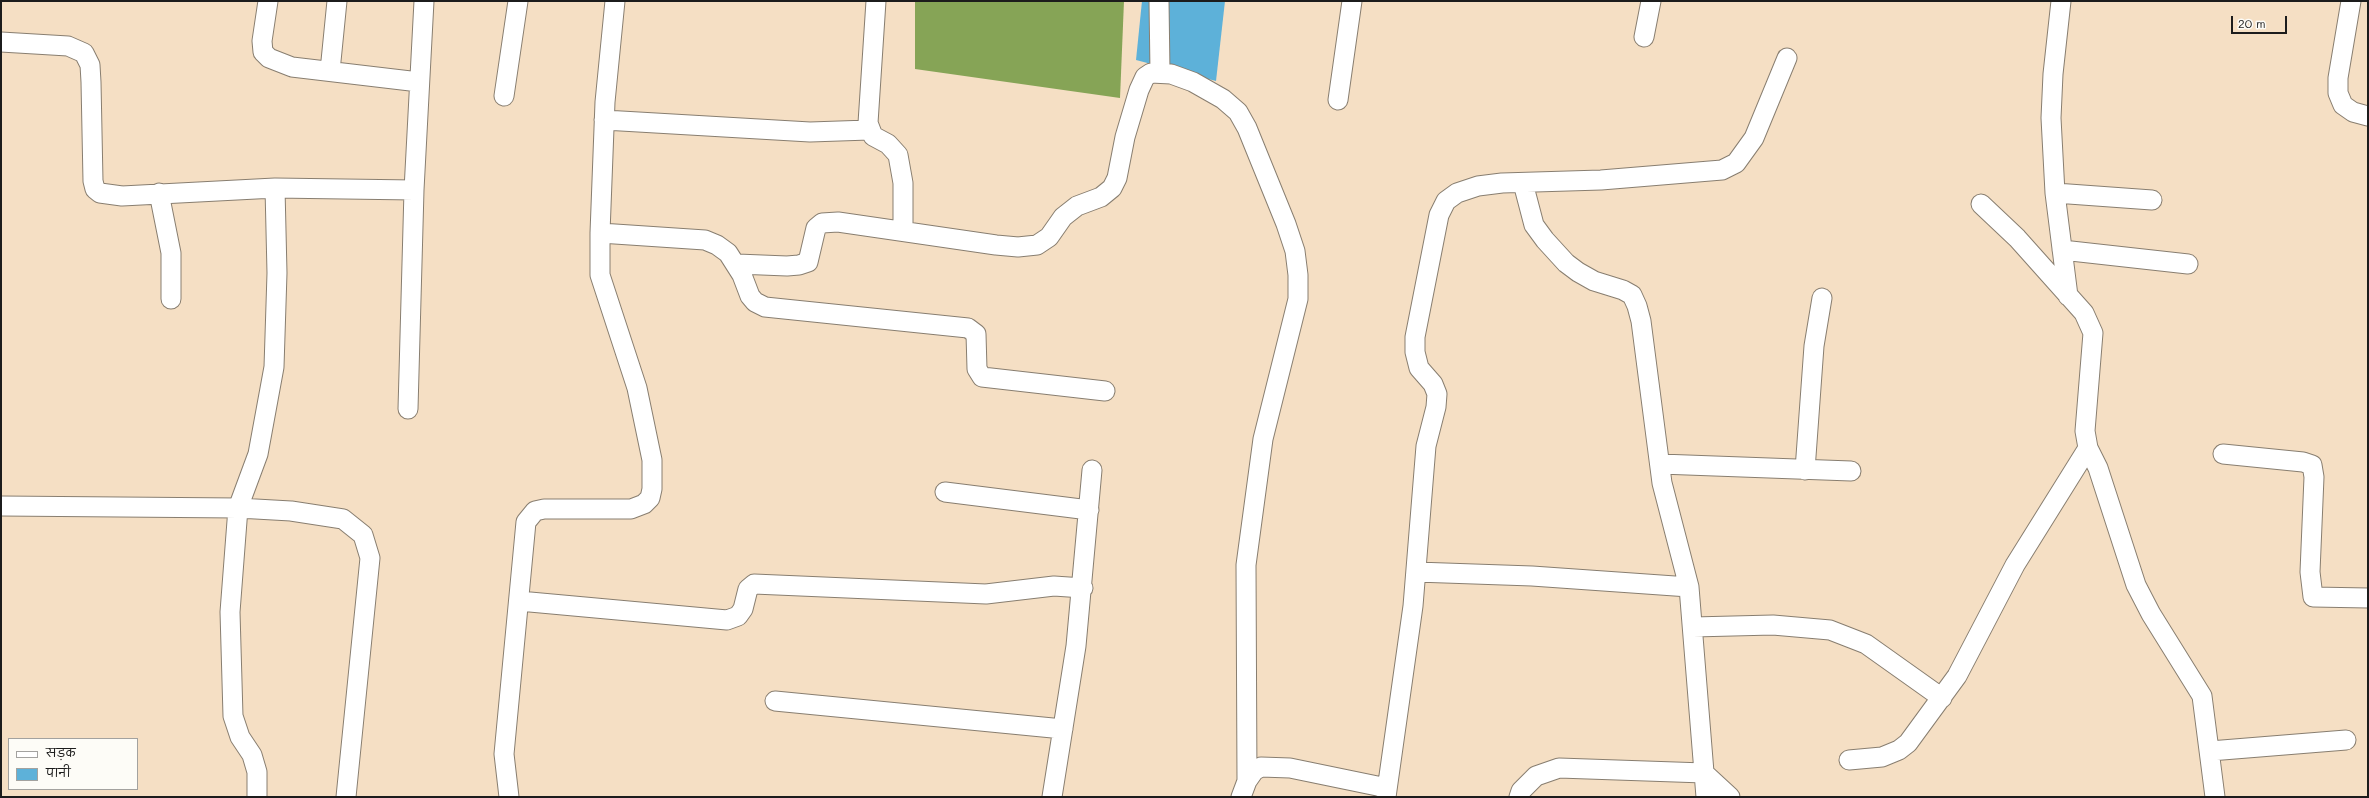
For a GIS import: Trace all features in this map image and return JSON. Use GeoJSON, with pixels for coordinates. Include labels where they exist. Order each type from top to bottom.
{"type":"FeatureCollection","features":[{"type":"Feature","properties":{"kind":"street"},"geometry":{"type":"LineString","coordinates":[[268,1],[262,41],[263,52],[269,58],[278,63],[419,82]]}},
{"type":"Feature","properties":{"kind":"street"},"geometry":{"type":"LineString","coordinates":[[330,71],[337,1]]}},
{"type":"Feature","properties":{"kind":"street"},"geometry":{"type":"LineString","coordinates":[[408,409],[414,190],[424,1]]}},
{"type":"Feature","properties":{"kind":"street"},"geometry":{"type":"LineString","coordinates":[[504,96],[518,1]]}},
{"type":"Feature","properties":{"kind":"street"},"geometry":{"type":"LineString","coordinates":[[508,797],[504,754],[526,522],[535,511],[544,509],[631,509],[644,504],[652,494],[652,460],[637,388],[600,275],[604,120],[615,1]]}},
{"type":"Feature","properties":{"kind":"street"},"geometry":{"type":"LineString","coordinates":[[876,1],[868,109],[869,130],[878,140],[895,150],[898,155],[903,183],[903,231]]}},
{"type":"Feature","properties":{"kind":"street"},"geometry":{"type":"LineString","coordinates":[[1159,1],[1160,72]]}},
{"type":"Feature","properties":{"kind":"street"},"geometry":{"type":"LineString","coordinates":[[1338,100],[1352,1]]}},
{"type":"Feature","properties":{"kind":"street"},"geometry":{"type":"LineString","coordinates":[[1644,37],[1651,1]]}},
{"type":"Feature","properties":{"kind":"street"},"geometry":{"type":"LineString","coordinates":[[2061,1],[2052,74],[2051,118],[2055,192],[2068,296]]}},
{"type":"Feature","properties":{"kind":"street"},"geometry":{"type":"LineString","coordinates":[[2351,1],[2338,78],[2338,93],[2343,105],[2353,112],[2368,116]]}},
{"type":"Feature","properties":{"kind":"street"},"geometry":{"type":"LineString","coordinates":[[1,42],[68,46],[84,53],[90,65],[92,165],[95,188],[100,193],[122,196],[275,188],[414,190]]}},
{"type":"Feature","properties":{"kind":"street"},"geometry":{"type":"LineString","coordinates":[[1244,789],[1254,771],[1261,767],[1277,766],[1386,793],[1413,606],[1426,446],[1436,407],[1436,394],[1433,384],[1419,368],[1415,352],[1415,337],[1439,215],[1446,202],[1457,193],[1478,186],[1601,180],[1722,170],[1736,163],[1754,138],[1787,58]]}},
{"type":"Feature","properties":{"kind":"street"},"geometry":{"type":"LineString","coordinates":[[737,264],[799,266],[808,262],[816,228],[822,223],[838,222],[996,245],[1018,247],[1037,245],[1049,237],[1063,216],[1077,206],[1101,196],[1112,188],[1117,178],[1125,137],[1140,90],[1145,77],[1151,73],[1160,72],[1193,82],[1223,99],[1238,112],[1253,143],[1286,224],[1295,251],[1298,275],[1298,299],[1263,439],[1246,565],[1244,789]]}},
{"type":"Feature","properties":{"kind":"street"},"geometry":{"type":"LineString","coordinates":[[604,120],[810,132],[869,130]]}},
{"type":"Feature","properties":{"kind":"street"},"geometry":{"type":"LineString","coordinates":[[1523,183],[1534,225],[1566,263],[1594,281],[1623,290],[1632,295],[1641,321],[1660,464],[1674,532],[1689,587],[1706,797]]}},
{"type":"Feature","properties":{"kind":"street"},"geometry":{"type":"LineString","coordinates":[[257,797],[257,772],[252,755],[240,737],[233,716],[230,612],[238,508],[258,454],[274,367],[277,274],[275,188]]}},
{"type":"Feature","properties":{"kind":"street"},"geometry":{"type":"LineString","coordinates":[[2055,192],[2152,200]]}},
{"type":"Feature","properties":{"kind":"street"},"geometry":{"type":"LineString","coordinates":[[159,193],[171,253],[171,299]]}},
{"type":"Feature","properties":{"kind":"street"},"geometry":{"type":"LineString","coordinates":[[1981,204],[2017,238],[2084,313],[2092,333],[2085,430],[2088,448],[2098,468],[2136,585],[2151,614],[2202,696],[2215,797]]}},
{"type":"Feature","properties":{"kind":"street"},"geometry":{"type":"LineString","coordinates":[[600,234],[705,240],[717,245],[728,253],[737,264],[750,296],[755,302],[766,307],[968,328],[976,334],[977,369],[982,377],[1105,391]]}},
{"type":"Feature","properties":{"kind":"street"},"geometry":{"type":"LineString","coordinates":[[2062,250],[2188,264]]}},
{"type":"Feature","properties":{"kind":"street"},"geometry":{"type":"LineString","coordinates":[[1805,470],[1814,346],[1822,298]]}},
{"type":"Feature","properties":{"kind":"street"},"geometry":{"type":"LineString","coordinates":[[1849,760],[1882,757],[1899,750],[1908,743],[1957,676],[2015,565],[2088,448]]}},
{"type":"Feature","properties":{"kind":"street"},"geometry":{"type":"LineString","coordinates":[[2223,454],[2303,462],[2312,465],[2314,477],[2310,572],[2313,597],[2368,598]]}},
{"type":"Feature","properties":{"kind":"street"},"geometry":{"type":"LineString","coordinates":[[1660,464],[1851,472]]}},
{"type":"Feature","properties":{"kind":"street"},"geometry":{"type":"LineString","coordinates":[[1052,797],[1083,588],[1092,470]]}},
{"type":"Feature","properties":{"kind":"street"},"geometry":{"type":"LineString","coordinates":[[945,492],[1089,510]]}},
{"type":"Feature","properties":{"kind":"street"},"geometry":{"type":"LineString","coordinates":[[1,506],[238,508],[291,512],[343,519],[363,535],[370,558],[346,797]]}},
{"type":"Feature","properties":{"kind":"street"},"geometry":{"type":"LineString","coordinates":[[1416,572],[1532,576],[1689,587]]}},
{"type":"Feature","properties":{"kind":"street"},"geometry":{"type":"LineString","coordinates":[[519,601],[727,620],[738,616],[743,609],[748,589],[754,584],[764,583],[986,594],[1054,586],[1083,588]]}},
{"type":"Feature","properties":{"kind":"street"},"geometry":{"type":"LineString","coordinates":[[1693,627],[1773,625],[1830,630],[1866,644],[1942,698]]}},
{"type":"Feature","properties":{"kind":"street"},"geometry":{"type":"LineString","coordinates":[[775,702],[1062,729]]}},
{"type":"Feature","properties":{"kind":"street"},"geometry":{"type":"LineString","coordinates":[[2210,751],[2346,740]]}},
{"type":"Feature","properties":{"kind":"street"},"geometry":{"type":"LineString","coordinates":[[1519,797],[1521,791],[1536,776],[1558,768],[1704,773],[1730,797]]}},
{"type":"Feature","properties":{"kind":"green space"},"geometry":{"type":"Polygon","coordinates":[[[915,1],[1124,1],[1120,98],[915,69],[915,1]]]}},
{"type":"Feature","properties":{"kind":"water"},"geometry":{"type":"Polygon","coordinates":[[[1142,1],[1225,1],[1216,81],[1136,60],[1142,1]]]}}]}
